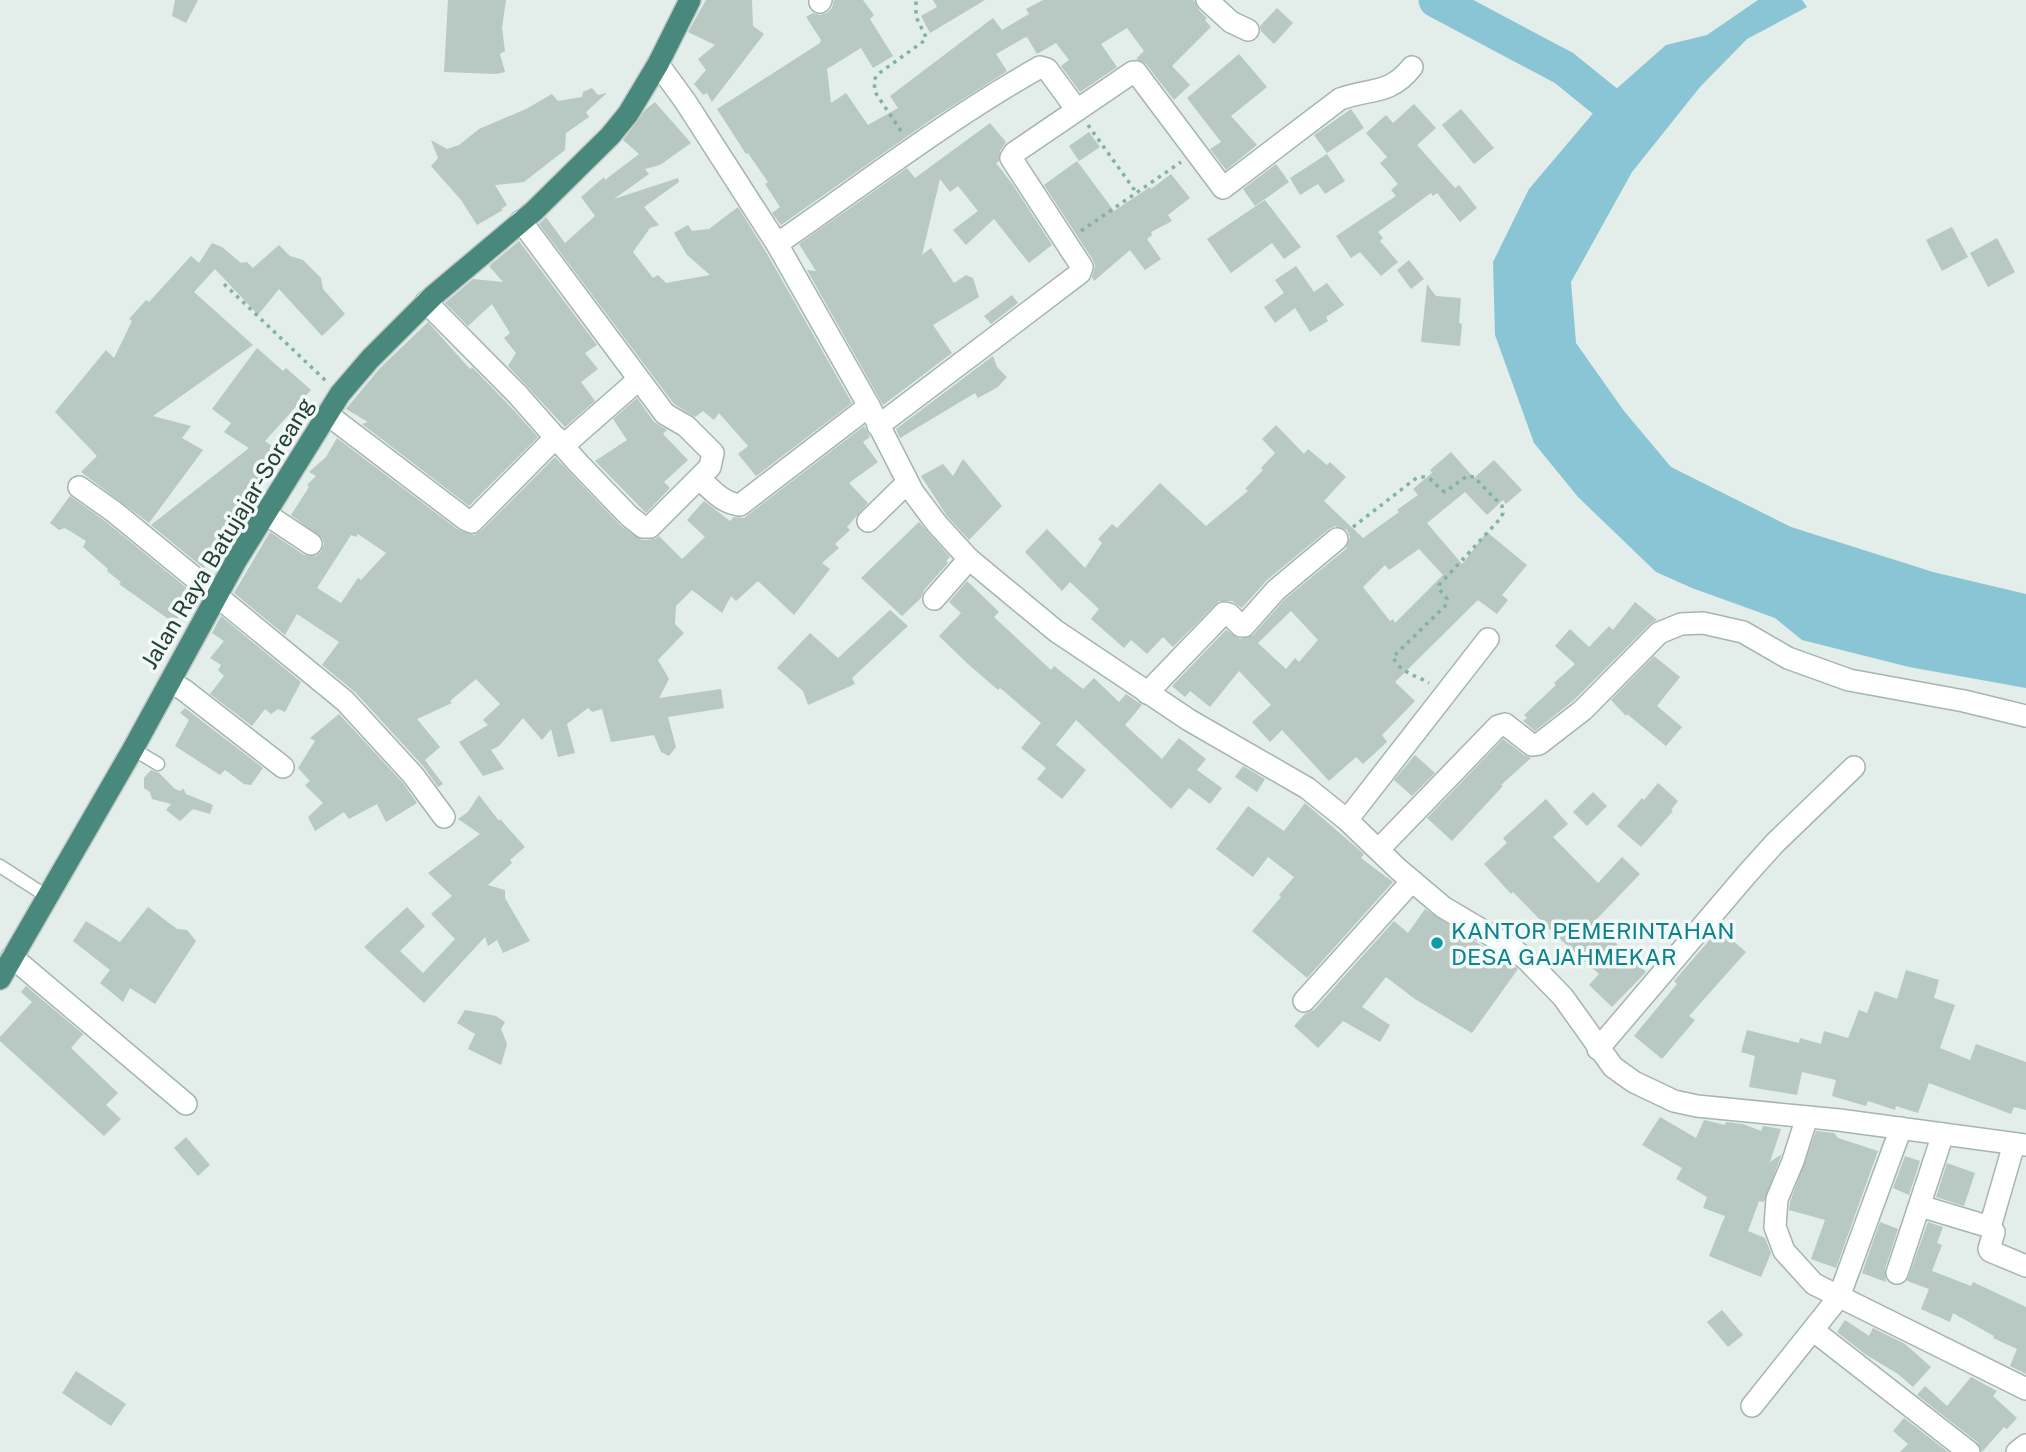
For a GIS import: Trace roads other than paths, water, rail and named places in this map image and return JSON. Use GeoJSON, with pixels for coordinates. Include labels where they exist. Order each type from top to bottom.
{"type":"FeatureCollection","features":[{"type":"Feature","properties":{"kind":"highway","name":"Jalan Raya Batujajar-Soreang"},"geometry":{"type":"LineString","coordinates":[[0,979],[133,749],[216,596],[340,394],[426,302],[521,221],[610,136],[628,114],[658,64],[684,2]]}},
{"type":"Feature","properties":{"kind":"street"},"geometry":{"type":"LineString","coordinates":[[1207,0],[1231,22],[1248,30]]}},
{"type":"Feature","properties":{"kind":"street"},"geometry":{"type":"LineString","coordinates":[[658,64],[685,101],[777,244],[874,416],[907,483],[937,524],[969,559],[1056,631],[1147,693],[1307,788],[1348,820],[1443,907],[1509,946],[1527,960],[1563,997],[1613,1067],[1634,1082],[1674,1101],[1698,1106],[2020,1144],[1990,1227]]}},
{"type":"Feature","properties":{"kind":"street"},"geometry":{"type":"LineString","coordinates":[[777,244],[912,147],[1040,67],[1046,69],[1077,110]]}},
{"type":"Feature","properties":{"kind":"street"},"geometry":{"type":"LineString","coordinates":[[700,479],[719,497],[740,505],[1080,273],[1082,267],[1011,158],[1014,153],[1133,72],[1136,72],[1220,187],[1226,187],[1340,99],[1395,85],[1412,67]]}},
{"type":"Feature","properties":{"kind":"street"},"geometry":{"type":"LineString","coordinates":[[426,302],[629,516],[643,527],[650,527],[700,479],[710,467],[713,453],[687,426],[665,414],[521,221]]}},
{"type":"Feature","properties":{"kind":"street"},"geometry":{"type":"LineString","coordinates":[[327,414],[472,522],[560,442],[638,380]]}},
{"type":"Feature","properties":{"kind":"street"},"geometry":{"type":"LineString","coordinates":[[868,521],[907,483]]}},
{"type":"Feature","properties":{"kind":"street"},"geometry":{"type":"LineString","coordinates":[[79,487],[113,511],[345,701],[412,775],[444,817]]}},
{"type":"Feature","properties":{"kind":"street"},"geometry":{"type":"LineString","coordinates":[[266,514],[312,544]]}},
{"type":"Feature","properties":{"kind":"street"},"geometry":{"type":"LineString","coordinates":[[1147,693],[1224,613],[1244,626],[1276,590],[1337,539]]}},
{"type":"Feature","properties":{"kind":"street"},"geometry":{"type":"LineString","coordinates":[[934,599],[969,559]]}},
{"type":"Feature","properties":{"kind":"street"},"geometry":{"type":"LineString","coordinates":[[1379,849],[1497,726],[1505,724],[1532,745],[1539,744],[1583,710],[1659,633],[1681,624],[1703,623],[1743,632],[1788,658],[1849,680],[1964,701],[2026,716]]}},
{"type":"Feature","properties":{"kind":"street"},"geometry":{"type":"LineString","coordinates":[[1348,820],[1488,639]]}},
{"type":"Feature","properties":{"kind":"street"},"geometry":{"type":"LineString","coordinates":[[170,682],[283,767]]}},
{"type":"Feature","properties":{"kind":"street"},"geometry":{"type":"LineString","coordinates":[[1598,1049],[1756,864],[1854,767]]}},
{"type":"Feature","properties":{"kind":"street"},"geometry":{"type":"LineString","coordinates":[[1304,1001],[1412,881]]}},
{"type":"Feature","properties":{"kind":"street"},"geometry":{"type":"LineString","coordinates":[[12,957],[186,1104]]}},
{"type":"Feature","properties":{"kind":"street"},"geometry":{"type":"LineString","coordinates":[[1807,1117],[1777,1199],[1775,1227],[1784,1251],[1814,1283],[2026,1389]]}},
{"type":"Feature","properties":{"kind":"street"},"geometry":{"type":"LineString","coordinates":[[1752,1406],[1839,1297],[1901,1128]]}},
{"type":"Feature","properties":{"kind":"street"},"geometry":{"type":"LineString","coordinates":[[1897,1273],[1943,1134]]}},
{"type":"Feature","properties":{"kind":"street"},"geometry":{"type":"LineString","coordinates":[[1920,1206],[1990,1227],[1994,1232],[1989,1250],[2026,1266]]}},
{"type":"Feature","properties":{"kind":"street"},"geometry":{"type":"LineString","coordinates":[[1814,1331],[1969,1452]]}},
{"type":"Feature","properties":{"kind":"street"},"geometry":{"type":"LineString","coordinates":[[2017,1452],[2026,1445]]}},
{"type":"Feature","properties":{"kind":"lane"},"geometry":{"type":"LineString","coordinates":[[133,749],[158,764]]}},
{"type":"Feature","properties":{"kind":"lane"},"geometry":{"type":"LineString","coordinates":[[0,866],[48,897]]}},
{"type":"Feature","properties":{"kind":"water"},"geometry":{"type":"Polygon","coordinates":[[[1758,0],[1802,0],[1807,7],[1747,39],[1700,87],[1632,172],[1571,282],[1576,343],[1624,411],[1671,467],[1791,527],[1933,572],[2026,594],[2026,688],[1909,667],[1802,640],[1775,618],[1656,572],[1578,497],[1534,443],[1495,335],[1493,262],[1529,189],[1606,98],[1666,45],[1707,35],[1758,0]]]}},
{"type":"Feature","properties":{"kind":"waterway"},"geometry":{"type":"LineString","coordinates":[[1436,0],[1564,68],[1642,131]]}},
{"type":"Feature","properties":{"kind":"place","name":"KANTOR PEMERINTAHAN DESA GAJAHMEKAR"},"geometry":{"type":"Point","coordinates":[1437,943]}}]}
